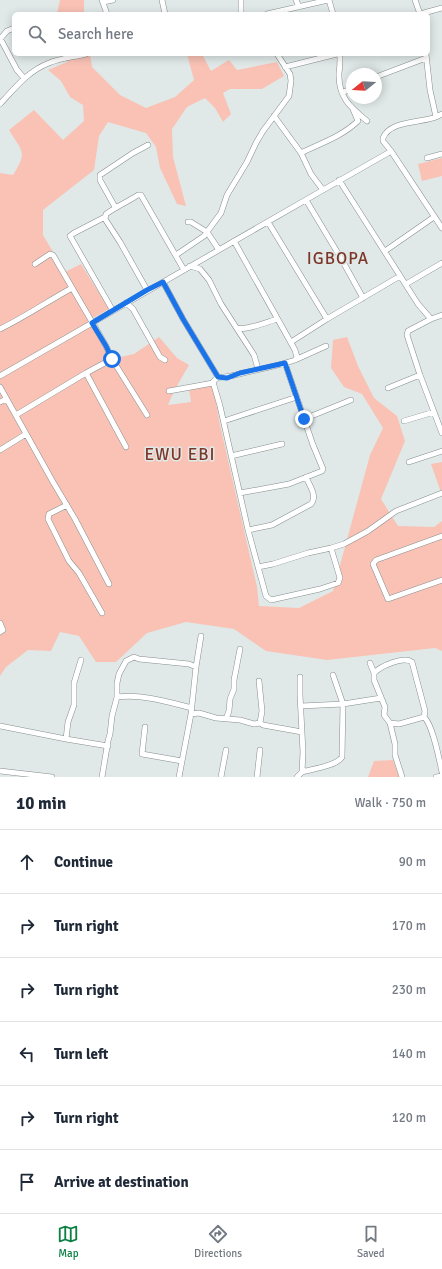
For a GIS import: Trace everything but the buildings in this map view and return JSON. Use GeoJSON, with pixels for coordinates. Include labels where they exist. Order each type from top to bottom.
{"type":"FeatureCollection","features":[{"type":"Feature","properties":{"kind":"street"},"geometry":{"type":"LineString","coordinates":[[106,12],[102,1],[113,0]]}},
{"type":"Feature","properties":{"kind":"street"},"geometry":{"type":"LineString","coordinates":[[162,0],[165,12]]}},
{"type":"Feature","properties":{"kind":"street"},"geometry":{"type":"LineString","coordinates":[[241,0],[241,12]]}},
{"type":"Feature","properties":{"kind":"street"},"geometry":{"type":"LineString","coordinates":[[296,0],[299,7]]}},
{"type":"Feature","properties":{"kind":"street"},"geometry":{"type":"LineString","coordinates":[[276,12],[328,0],[332,12]]}},
{"type":"Feature","properties":{"kind":"street"},"geometry":{"type":"LineString","coordinates":[[415,0],[419,12]]}},
{"type":"Feature","properties":{"kind":"street"},"geometry":{"type":"LineString","coordinates":[[427,12],[442,8]]}},
{"type":"Feature","properties":{"kind":"street"},"geometry":{"type":"LineString","coordinates":[[12,29],[7,31],[0,38],[17,70],[24,78]]}},
{"type":"Feature","properties":{"kind":"street"},"geometry":{"type":"LineString","coordinates":[[1,100],[24,78],[41,66],[77,56]]}},
{"type":"Feature","properties":{"kind":"street"},"geometry":{"type":"LineString","coordinates":[[176,255],[199,240],[207,232],[220,213],[227,195],[247,162],[259,137],[289,96],[291,81],[290,74],[278,56]]}},
{"type":"Feature","properties":{"kind":"street"},"geometry":{"type":"LineString","coordinates":[[286,67],[330,56]]}},
{"type":"Feature","properties":{"kind":"street"},"geometry":{"type":"LineString","coordinates":[[338,56],[339,75],[344,98],[353,109],[367,121]]}},
{"type":"Feature","properties":{"kind":"street"},"geometry":{"type":"LineString","coordinates":[[382,74],[426,56],[430,90],[436,117]]}},
{"type":"Feature","properties":{"kind":"street"},"geometry":{"type":"LineString","coordinates":[[342,93],[346,91]]}},
{"type":"Feature","properties":{"kind":"street"},"geometry":{"type":"LineString","coordinates":[[301,153],[326,143],[358,121],[353,109]]}},
{"type":"Feature","properties":{"kind":"street"},"geometry":{"type":"LineString","coordinates":[[442,114],[429,120],[407,122],[384,134],[383,141],[442,228]]}},
{"type":"Feature","properties":{"kind":"street"},"geometry":{"type":"LineString","coordinates":[[274,116],[301,153],[311,174],[323,190]]}},
{"type":"Feature","properties":{"kind":"street"},"geometry":{"type":"LineString","coordinates":[[115,207],[100,180],[100,175],[148,145]]}},
{"type":"Feature","properties":{"kind":"street"},"geometry":{"type":"LineString","coordinates":[[0,376],[147,290],[391,151]]}},
{"type":"Feature","properties":{"kind":"street"},"geometry":{"type":"LineString","coordinates":[[427,158],[442,154]]}},
{"type":"Feature","properties":{"kind":"street"},"geometry":{"type":"LineString","coordinates":[[339,180],[418,304],[431,319]]}},
{"type":"Feature","properties":{"kind":"street"},"geometry":{"type":"LineString","coordinates":[[113,311],[70,236],[105,216],[115,207],[124,204],[138,195],[141,195],[184,270]]}},
{"type":"Feature","properties":{"kind":"street"},"geometry":{"type":"LineString","coordinates":[[109,211],[111,200]]}},
{"type":"Feature","properties":{"kind":"street"},"geometry":{"type":"LineString","coordinates":[[306,200],[363,298]]}},
{"type":"Feature","properties":{"kind":"street"},"geometry":{"type":"LineString","coordinates":[[105,216],[147,290]]}},
{"type":"Feature","properties":{"kind":"street"},"geometry":{"type":"LineString","coordinates":[[385,251],[434,217]]}},
{"type":"Feature","properties":{"kind":"street"},"geometry":{"type":"LineString","coordinates":[[188,222],[191,222],[207,232],[219,250]]}},
{"type":"Feature","properties":{"kind":"street"},"geometry":{"type":"LineString","coordinates":[[268,222],[327,319]]}},
{"type":"Feature","properties":{"kind":"street"},"geometry":{"type":"LineString","coordinates":[[234,241],[291,342],[297,357],[295,360]]}},
{"type":"Feature","properties":{"kind":"street"},"geometry":{"type":"LineString","coordinates":[[35,264],[52,254],[106,346],[112,359],[147,416]]}},
{"type":"Feature","properties":{"kind":"street"},"geometry":{"type":"LineString","coordinates":[[198,262],[200,269],[209,280],[220,304],[254,355],[258,369]]}},
{"type":"Feature","properties":{"kind":"street"},"geometry":{"type":"LineString","coordinates":[[406,284],[442,263]]}},
{"type":"Feature","properties":{"kind":"street"},"geometry":{"type":"LineString","coordinates":[[190,266],[200,269]]}},
{"type":"Feature","properties":{"kind":"street"},"geometry":{"type":"LineString","coordinates":[[291,342],[400,276]]}},
{"type":"Feature","properties":{"kind":"street"},"geometry":{"type":"LineString","coordinates":[[163,282],[183,319],[218,377]]}},
{"type":"Feature","properties":{"kind":"street"},"geometry":{"type":"LineString","coordinates":[[0,329],[72,288]]}},
{"type":"Feature","properties":{"kind":"street"},"geometry":{"type":"LineString","coordinates":[[126,303],[133,309],[160,357],[165,360]]}},
{"type":"Feature","properties":{"kind":"street"},"geometry":{"type":"LineString","coordinates":[[442,316],[431,319],[408,332],[407,335],[420,375],[442,433]]}},
{"type":"Feature","properties":{"kind":"street"},"geometry":{"type":"LineString","coordinates":[[236,328],[245,329],[277,319]]}},
{"type":"Feature","properties":{"kind":"street"},"geometry":{"type":"LineString","coordinates":[[169,391],[213,383],[218,377],[227,378],[285,363],[326,346]]}},
{"type":"Feature","properties":{"kind":"street"},"geometry":{"type":"LineString","coordinates":[[16,415],[112,359]]}},
{"type":"Feature","properties":{"kind":"street"},"geometry":{"type":"LineString","coordinates":[[240,493],[289,484],[306,476],[322,471],[323,469],[285,363]]}},
{"type":"Feature","properties":{"kind":"street"},"geometry":{"type":"LineString","coordinates":[[86,373],[126,447]]}},
{"type":"Feature","properties":{"kind":"street"},"geometry":{"type":"LineString","coordinates":[[388,388],[420,375]]}},
{"type":"Feature","properties":{"kind":"street"},"geometry":{"type":"LineString","coordinates":[[213,383],[224,421],[248,530],[266,596],[271,600],[320,589],[338,583],[340,581],[331,548]]}},
{"type":"Feature","properties":{"kind":"street"},"geometry":{"type":"LineString","coordinates":[[0,387],[75,519],[109,584]]}},
{"type":"Feature","properties":{"kind":"street"},"geometry":{"type":"LineString","coordinates":[[224,421],[297,397]]}},
{"type":"Feature","properties":{"kind":"street"},"geometry":{"type":"LineString","coordinates":[[0,402],[6,399]]}},
{"type":"Feature","properties":{"kind":"street"},"geometry":{"type":"LineString","coordinates":[[304,419],[351,400]]}},
{"type":"Feature","properties":{"kind":"street"},"geometry":{"type":"LineString","coordinates":[[404,421],[434,412]]}},
{"type":"Feature","properties":{"kind":"street"},"geometry":{"type":"LineString","coordinates":[[0,450],[26,434]]}},
{"type":"Feature","properties":{"kind":"street"},"geometry":{"type":"LineString","coordinates":[[231,456],[282,444]]}},
{"type":"Feature","properties":{"kind":"street"},"geometry":{"type":"LineString","coordinates":[[409,462],[442,451]]}},
{"type":"Feature","properties":{"kind":"street"},"geometry":{"type":"LineString","coordinates":[[248,530],[272,525],[310,504],[314,500],[306,476]]}},
{"type":"Feature","properties":{"kind":"street"},"geometry":{"type":"LineString","coordinates":[[258,567],[331,548],[359,537],[396,511],[442,493]]}},
{"type":"Feature","properties":{"kind":"street"},"geometry":{"type":"LineString","coordinates":[[67,505],[49,514],[48,519],[68,561],[79,573],[102,613]]}},
{"type":"Feature","properties":{"kind":"street"},"geometry":{"type":"LineString","coordinates":[[442,536],[376,560],[373,564],[388,599],[442,580]]}},
{"type":"Feature","properties":{"kind":"street"},"geometry":{"type":"LineString","coordinates":[[0,623],[3,630],[0,632]]}},
{"type":"Feature","properties":{"kind":"street"},"geometry":{"type":"LineString","coordinates":[[179,777],[192,711],[196,666],[201,636]]}},
{"type":"Feature","properties":{"kind":"street"},"geometry":{"type":"LineString","coordinates":[[226,719],[229,711],[230,699],[234,689],[234,680],[240,649]]}},
{"type":"Feature","properties":{"kind":"street"},"geometry":{"type":"LineString","coordinates":[[102,777],[112,716],[118,697],[117,683],[119,674],[124,664],[131,657],[196,666]]}},
{"type":"Feature","properties":{"kind":"street"},"geometry":{"type":"LineString","coordinates":[[66,740],[68,722],[74,705],[74,683],[81,660]]}},
{"type":"Feature","properties":{"kind":"street"},"geometry":{"type":"LineString","coordinates":[[374,673],[379,668],[392,663],[408,660],[412,662],[425,711],[424,717]]}},
{"type":"Feature","properties":{"kind":"street"},"geometry":{"type":"LineString","coordinates":[[370,663],[374,673],[374,680],[385,707],[385,718],[390,723],[395,744],[395,755],[402,777]]}},
{"type":"Feature","properties":{"kind":"street"},"geometry":{"type":"LineString","coordinates":[[297,777],[302,772],[333,764],[340,760],[342,753],[342,704],[333,675]]}},
{"type":"Feature","properties":{"kind":"street"},"geometry":{"type":"LineString","coordinates":[[300,677],[302,772]]}},
{"type":"Feature","properties":{"kind":"street"},"geometry":{"type":"LineString","coordinates":[[259,682],[262,711],[260,723]]}},
{"type":"Feature","properties":{"kind":"street"},"geometry":{"type":"LineString","coordinates":[[118,697],[128,696],[152,698],[216,718],[240,720],[254,724],[260,723],[263,726],[302,732]]}},
{"type":"Feature","properties":{"kind":"street"},"geometry":{"type":"LineString","coordinates":[[301,706],[342,704],[381,698]]}},
{"type":"Feature","properties":{"kind":"street"},"geometry":{"type":"LineString","coordinates":[[390,723],[399,724],[424,717]]}},
{"type":"Feature","properties":{"kind":"street"},"geometry":{"type":"LineString","coordinates":[[424,717],[428,721],[442,772]]}},
{"type":"Feature","properties":{"kind":"street"},"geometry":{"type":"LineString","coordinates":[[0,726],[66,740],[108,746]]}},
{"type":"Feature","properties":{"kind":"street"},"geometry":{"type":"LineString","coordinates":[[144,727],[142,754],[182,761]]}},
{"type":"Feature","properties":{"kind":"street"},"geometry":{"type":"LineString","coordinates":[[435,744],[442,746]]}},
{"type":"Feature","properties":{"kind":"street"},"geometry":{"type":"LineString","coordinates":[[221,777],[226,750]]}},
{"type":"Feature","properties":{"kind":"street"},"geometry":{"type":"LineString","coordinates":[[257,777],[260,750]]}},
{"type":"Feature","properties":{"kind":"street"},"geometry":{"type":"LineString","coordinates":[[0,771],[50,777]]}},
{"type":"Feature","properties":{"kind":"street"},"geometry":{"type":"LineString","coordinates":[[436,777],[442,776]]}},
{"type":"Feature","properties":{"kind":"shaded area"},"geometry":{"type":"Polygon","coordinates":[[[60,0],[84,0],[84,12],[57,12],[60,0]]]}},
{"type":"Feature","properties":{"kind":"shaded area"},"geometry":{"type":"Polygon","coordinates":[[[65,56],[90,56],[92,67],[120,95],[146,108],[175,97],[194,80],[188,56],[203,56],[211,71],[229,60],[237,70],[277,62],[284,76],[262,89],[230,89],[223,93],[231,114],[223,122],[215,108],[205,98],[187,107],[172,129],[173,157],[186,206],[177,204],[160,168],[156,147],[146,133],[108,122],[99,136],[94,170],[43,210],[43,235],[65,272],[81,264],[109,309],[91,319],[116,358],[134,354],[159,337],[177,358],[189,365],[168,405],[191,402],[189,388],[212,380],[220,425],[257,587],[259,606],[299,608],[333,591],[370,455],[383,428],[362,394],[344,387],[331,368],[333,340],[347,337],[358,366],[374,398],[397,416],[405,441],[381,499],[398,526],[434,527],[442,521],[442,651],[435,648],[327,660],[266,651],[234,629],[186,622],[147,633],[116,662],[96,662],[79,636],[60,632],[51,651],[28,650],[6,667],[0,676],[0,173],[13,175],[18,167],[21,161],[22,152],[9,130],[34,110],[63,140],[84,121],[83,105],[70,97],[61,81],[48,70],[67,62],[65,56]]]}},
{"type":"Feature","properties":{"kind":"shaded area"},"geometry":{"type":"Polygon","coordinates":[[[442,158],[442,176],[422,181],[418,164],[442,158]]]}},
{"type":"Feature","properties":{"kind":"shaded area"},"geometry":{"type":"Polygon","coordinates":[[[442,462],[442,495],[431,464],[442,462]]]}},
{"type":"Feature","properties":{"kind":"shaded area"},"geometry":{"type":"Polygon","coordinates":[[[393,760],[399,777],[368,777],[374,761],[393,760]]]}},
{"type":"Feature","properties":{"kind":"district","name":"IGBOPA"},"geometry":{"type":"Point","coordinates":[338,258]}},
{"type":"Feature","properties":{"kind":"district","name":"EWU EBI"},"geometry":{"type":"Point","coordinates":[180,454]}},
{"type":"Feature","properties":{"kind":"route"},"geometry":{"type":"LineString","coordinates":[[112,359],[92,323],[163,282],[183,319],[218,377],[227,378],[240,373],[285,363],[304,419]]}}]}
